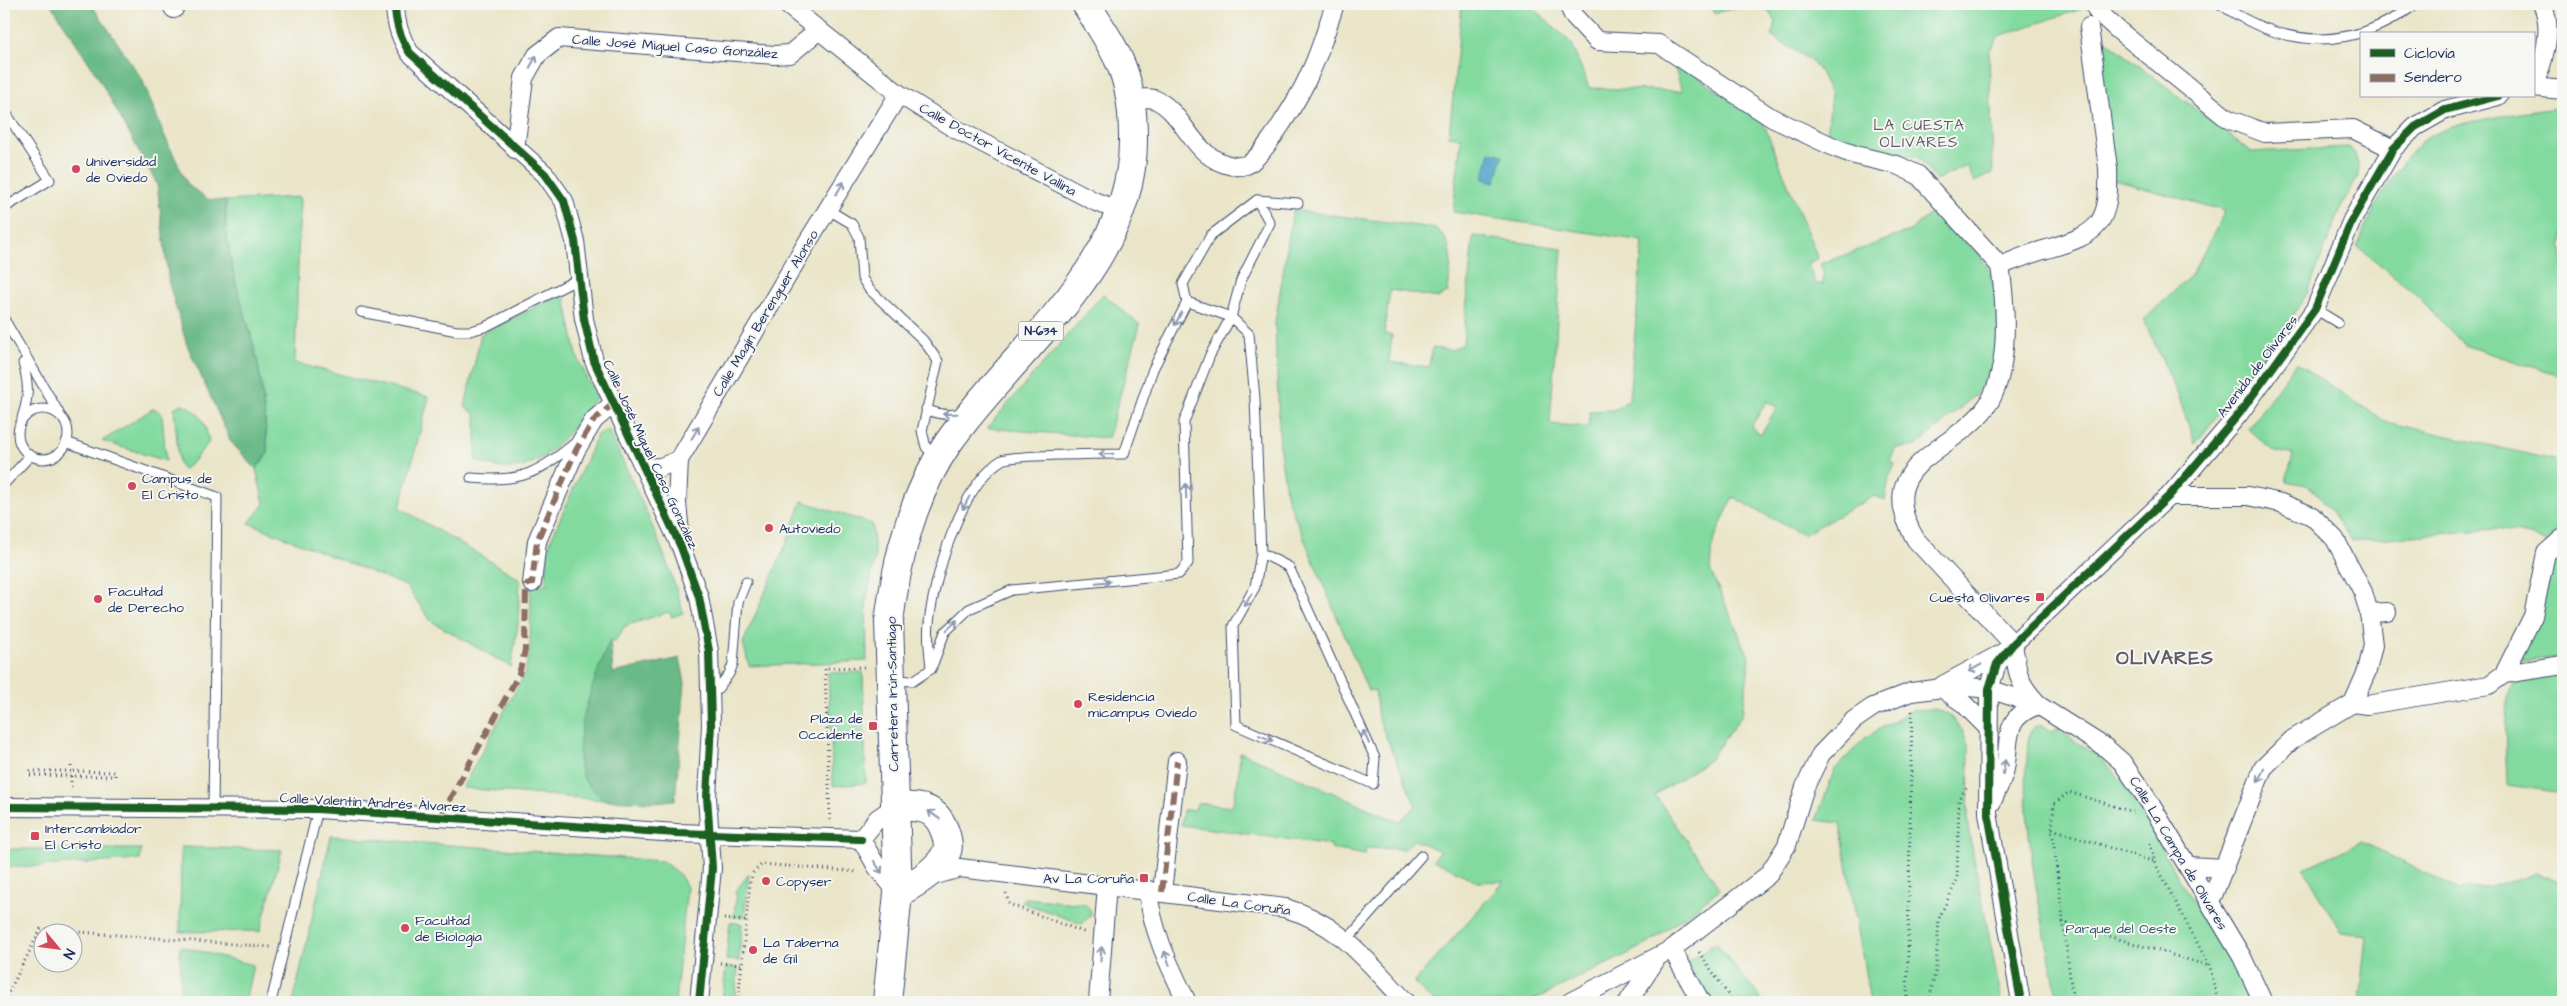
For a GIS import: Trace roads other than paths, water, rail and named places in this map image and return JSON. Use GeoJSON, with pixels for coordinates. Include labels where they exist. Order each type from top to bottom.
{"type":"FeatureCollection","features":[{"type":"Feature","properties":{"kind":"highway","name":"Carretera Irún-Santiago"},"geometry":{"type":"LineString","coordinates":[[887,1002],[890,883],[896,806],[889,621],[894,583],[903,544],[920,495],[948,444],[1065,303],[1096,260],[1121,211],[1129,184],[1133,159],[1131,99],[1113,48],[1086,4]]}},
{"type":"Feature","properties":{"kind":"highway"},"geometry":{"type":"LineString","coordinates":[[890,883],[924,878],[953,860],[940,818],[922,808],[896,806]]}},
{"type":"Feature","properties":{"kind":"street","name":"Calle José Miguel Caso González"},"geometry":{"type":"LineString","coordinates":[[394,4],[397,25],[402,40],[410,53],[544,174],[564,201],[575,241],[584,319],[594,361],[681,547],[699,597],[709,651],[710,698],[706,797],[711,833],[712,868],[699,1002]]}},
{"type":"Feature","properties":{"kind":"street","name":"Calle Doctor Vicente Vallina"},"geometry":{"type":"LineString","coordinates":[[786,4],[899,94],[952,127],[1006,157],[1096,202],[1121,211]]}},
{"type":"Feature","properties":{"kind":"street"},"geometry":{"type":"LineString","coordinates":[[1131,99],[1154,99],[1178,121],[1196,144],[1218,162],[1229,165],[1246,165],[1261,153],[1303,86],[1314,65],[1336,4]]}},
{"type":"Feature","properties":{"kind":"street"},"geometry":{"type":"LineString","coordinates":[[1568,4],[1573,15],[1597,41],[1659,44],[1772,118],[1810,137],[1855,155],[1909,169],[1918,175],[2000,266],[2005,302],[2005,323],[1997,384],[1982,412],[1909,473],[1903,507],[1908,528],[1916,540],[2011,646],[2016,672],[2023,688],[2038,705],[2028,709],[2012,724],[2007,738],[2004,772],[1988,813]]}},
{"type":"Feature","properties":{"kind":"street"},"geometry":{"type":"LineString","coordinates":[[2096,4],[2097,11],[2118,30],[2228,119],[2265,133],[2317,129],[2353,129],[2393,149]]}},
{"type":"Feature","properties":{"kind":"street"},"geometry":{"type":"LineString","coordinates":[[2534,85],[2543,64],[2548,16],[2542,4]]}},
{"type":"Feature","properties":{"kind":"street"},"geometry":{"type":"LineString","coordinates":[[2000,266],[2084,237],[2099,224],[2106,205],[2109,189],[2108,168],[2089,27]]}},
{"type":"Feature","properties":{"kind":"street","name":"Calle José Miguel Caso González"},"geometry":{"type":"LineString","coordinates":[[515,149],[524,78],[537,55],[559,38],[774,55],[790,54],[819,30]]}},
{"type":"Feature","properties":{"kind":"street"},"geometry":{"type":"LineString","coordinates":[[2534,87],[2563,90]]}},
{"type":"Feature","properties":{"kind":"street","name":"Calle Magín Berenguer Alonso"},"geometry":{"type":"LineString","coordinates":[[681,547],[677,503],[679,460],[827,209],[899,94]]}},
{"type":"Feature","properties":{"kind":"street","name":"Avenida de Olivares"},"geometry":{"type":"LineString","coordinates":[[2011,646],[2169,496],[2239,414],[2316,309],[2352,220],[2393,149],[2415,127],[2445,110],[2490,98]]}},
{"type":"Feature","properties":{"kind":"street"},"geometry":{"type":"LineString","coordinates":[[532,583],[537,541],[584,436],[594,420],[613,404]]}},
{"type":"Feature","properties":{"kind":"street","name":"Calle José Miguel Caso González"},"geometry":{"type":"LineString","coordinates":[[644,468],[661,467],[679,460]]}},
{"type":"Feature","properties":{"kind":"street"},"geometry":{"type":"LineString","coordinates":[[2169,496],[2248,496],[2281,502],[2312,516],[2335,538],[2363,592],[2369,613],[2373,645],[2367,672],[2353,703],[2293,739],[2263,768],[2210,903]]}},
{"type":"Feature","properties":{"kind":"street"},"geometry":{"type":"LineString","coordinates":[[2353,703],[2367,705],[2489,685],[2504,674],[2533,616],[2546,553],[2563,538]]}},
{"type":"Feature","properties":{"kind":"street"},"geometry":{"type":"LineString","coordinates":[[2369,613],[2387,612]]}},
{"type":"Feature","properties":{"kind":"street"},"geometry":{"type":"LineString","coordinates":[[1570,1002],[1596,997],[1672,949],[1747,892],[1776,865],[1792,833],[1813,770],[1821,754],[1832,741],[1863,713],[1911,692],[1940,686],[2011,646]]}},
{"type":"Feature","properties":{"kind":"street"},"geometry":{"type":"LineString","coordinates":[[2011,646],[1997,664],[1989,689],[1988,813],[2021,1002]]}},
{"type":"Feature","properties":{"kind":"street"},"geometry":{"type":"LineString","coordinates":[[2504,674],[2563,665]]}},
{"type":"Feature","properties":{"kind":"street"},"geometry":{"type":"LineString","coordinates":[[1940,686],[1962,703],[1988,728]]}},
{"type":"Feature","properties":{"kind":"street","name":"Calle La Campa de Olivares"},"geometry":{"type":"LineString","coordinates":[[1940,686],[1989,689],[2038,705],[2106,748],[2122,762],[2144,793],[2242,957],[2263,1002]]}},
{"type":"Feature","properties":{"kind":"street"},"geometry":{"type":"LineString","coordinates":[[1177,760],[1155,891],[1149,912],[1172,973],[1187,1002]]}},
{"type":"Feature","properties":{"kind":"street"},"geometry":{"type":"LineString","coordinates":[[890,883],[861,840],[878,818],[896,806]]}},
{"type":"Feature","properties":{"kind":"street","name":"Calle Valentín Andrés Álvarez"},"geometry":{"type":"LineString","coordinates":[[4,807],[318,809],[677,833],[830,837],[861,840]]}},
{"type":"Feature","properties":{"kind":"street","name":"Calle La Coruña"},"geometry":{"type":"LineString","coordinates":[[953,860],[1107,885],[1285,908],[1312,917],[1347,940],[1406,1002]]}},
{"type":"Feature","properties":{"kind":"street"},"geometry":{"type":"LineString","coordinates":[[2188,866],[2225,868]]}},
{"type":"Feature","properties":{"kind":"street"},"geometry":{"type":"LineString","coordinates":[[1098,1002],[1107,885]]}},
{"type":"Feature","properties":{"kind":"street"},"geometry":{"type":"LineString","coordinates":[[1672,949],[1701,1002]]}},
{"type":"Feature","properties":{"kind":"street"},"geometry":{"type":"LineString","coordinates":[[1628,1002],[1656,959]]}},
{"type":"Feature","properties":{"kind":"lane"},"geometry":{"type":"LineString","coordinates":[[2220,4],[2272,32],[2303,40],[2360,34]]}},
{"type":"Feature","properties":{"kind":"lane"},"geometry":{"type":"LineString","coordinates":[[2365,32],[2382,26],[2416,4]]}},
{"type":"Feature","properties":{"kind":"lane"},"geometry":{"type":"LineString","coordinates":[[4,110],[50,180],[4,208]]}},
{"type":"Feature","properties":{"kind":"lane"},"geometry":{"type":"LineString","coordinates":[[890,673],[913,681],[931,669],[945,632],[949,628],[969,609],[1012,590],[1179,574],[1188,563],[1184,422],[1210,355],[1231,317],[1240,280],[1270,223],[1257,200]]}},
{"type":"Feature","properties":{"kind":"lane"},"geometry":{"type":"LineString","coordinates":[[931,669],[929,624],[942,562],[960,515],[979,478],[1004,458],[1124,454],[1153,369],[1186,302],[1182,284],[1211,235],[1257,200],[1298,203]]}},
{"type":"Feature","properties":{"kind":"lane"},"geometry":{"type":"LineString","coordinates":[[827,209],[852,224],[859,238],[862,278],[869,289],[923,340],[938,361],[922,431],[926,448],[939,460]]}},
{"type":"Feature","properties":{"kind":"lane"},"geometry":{"type":"LineString","coordinates":[[362,312],[457,331],[470,331],[485,326],[578,279]]}},
{"type":"Feature","properties":{"kind":"lane"},"geometry":{"type":"LineString","coordinates":[[1186,302],[1231,317],[1249,334],[1255,399],[1261,553],[1256,587],[1233,626],[1236,725],[1373,784],[1375,758],[1289,567],[1261,553]]}},
{"type":"Feature","properties":{"kind":"lane"},"geometry":{"type":"LineString","coordinates":[[2316,309],[2338,323]]}},
{"type":"Feature","properties":{"kind":"lane"},"geometry":{"type":"LineString","coordinates":[[4,319],[20,350],[68,430],[66,442],[60,452],[46,460],[30,456],[19,444],[17,435],[28,400],[29,383],[20,350]]}},
{"type":"Feature","properties":{"kind":"lane"},"geometry":{"type":"LineString","coordinates":[[21,422],[29,413],[36,410],[45,409],[60,416]]}},
{"type":"Feature","properties":{"kind":"lane"},"geometry":{"type":"LineString","coordinates":[[926,409],[936,414],[953,415],[975,410]]}},
{"type":"Feature","properties":{"kind":"lane"},"geometry":{"type":"LineString","coordinates":[[471,478],[496,481],[517,479],[540,469],[584,436]]}},
{"type":"Feature","properties":{"kind":"lane"},"geometry":{"type":"LineString","coordinates":[[66,442],[217,497],[214,809]]}},
{"type":"Feature","properties":{"kind":"lane"},"geometry":{"type":"LineString","coordinates":[[4,484],[30,456]]}},
{"type":"Feature","properties":{"kind":"lane"},"geometry":{"type":"LineString","coordinates":[[710,698],[733,664],[738,602],[746,582]]}},
{"type":"Feature","properties":{"kind":"lane"},"geometry":{"type":"LineString","coordinates":[[271,1002],[318,809]]}},
{"type":"Feature","properties":{"kind":"lane"},"geometry":{"type":"LineString","coordinates":[[1347,940],[1421,856]]}},
{"type":"Feature","properties":{"kind":"water"},"geometry":{"type":"Polygon","coordinates":[[[1490,152],[1503,155],[1495,182],[1483,179],[1490,152]]]}},
{"type":"Feature","properties":{"kind":"place","name":"Universidad de Oviedo"},"geometry":{"type":"Point","coordinates":[76,169]}},
{"type":"Feature","properties":{"kind":"place","name":"Campus de El Cristo"},"geometry":{"type":"Point","coordinates":[132,486]}},
{"type":"Feature","properties":{"kind":"place","name":"Autoviedo"},"geometry":{"type":"Point","coordinates":[769,528]}},
{"type":"Feature","properties":{"kind":"place","name":"Cuesta Olivares"},"geometry":{"type":"Point","coordinates":[2040,597]}},
{"type":"Feature","properties":{"kind":"place","name":"Facultad de Derecho"},"geometry":{"type":"Point","coordinates":[98,599]}},
{"type":"Feature","properties":{"kind":"place","name":"Residencia micampus Oviedo"},"geometry":{"type":"Point","coordinates":[1078,704]}},
{"type":"Feature","properties":{"kind":"place","name":"Plaza de Occidente"},"geometry":{"type":"Point","coordinates":[873,726]}},
{"type":"Feature","properties":{"kind":"place","name":"Intercambiador El Cristo"},"geometry":{"type":"Point","coordinates":[35,836]}},
{"type":"Feature","properties":{"kind":"place","name":"Av La Coruña"},"geometry":{"type":"Point","coordinates":[1144,878]}},
{"type":"Feature","properties":{"kind":"place","name":"Copyser"},"geometry":{"type":"Point","coordinates":[766,881]}},
{"type":"Feature","properties":{"kind":"place","name":"Facultad de Biología"},"geometry":{"type":"Point","coordinates":[405,928]}},
{"type":"Feature","properties":{"kind":"place","name":"La Taberna de Gil"},"geometry":{"type":"Point","coordinates":[753,950]}},
{"type":"Feature","properties":{"kind":"district","name":"LA CUESTA OLIVARES"},"geometry":{"type":"Point","coordinates":[1919,134]}},
{"type":"Feature","properties":{"kind":"district","name":"OLIVARES"},"geometry":{"type":"Point","coordinates":[2165,657]}},
{"type":"Feature","properties":{"kind":"park label","name":"Parque del Oeste"},"geometry":{"type":"Point","coordinates":[2121,928]}}]}
